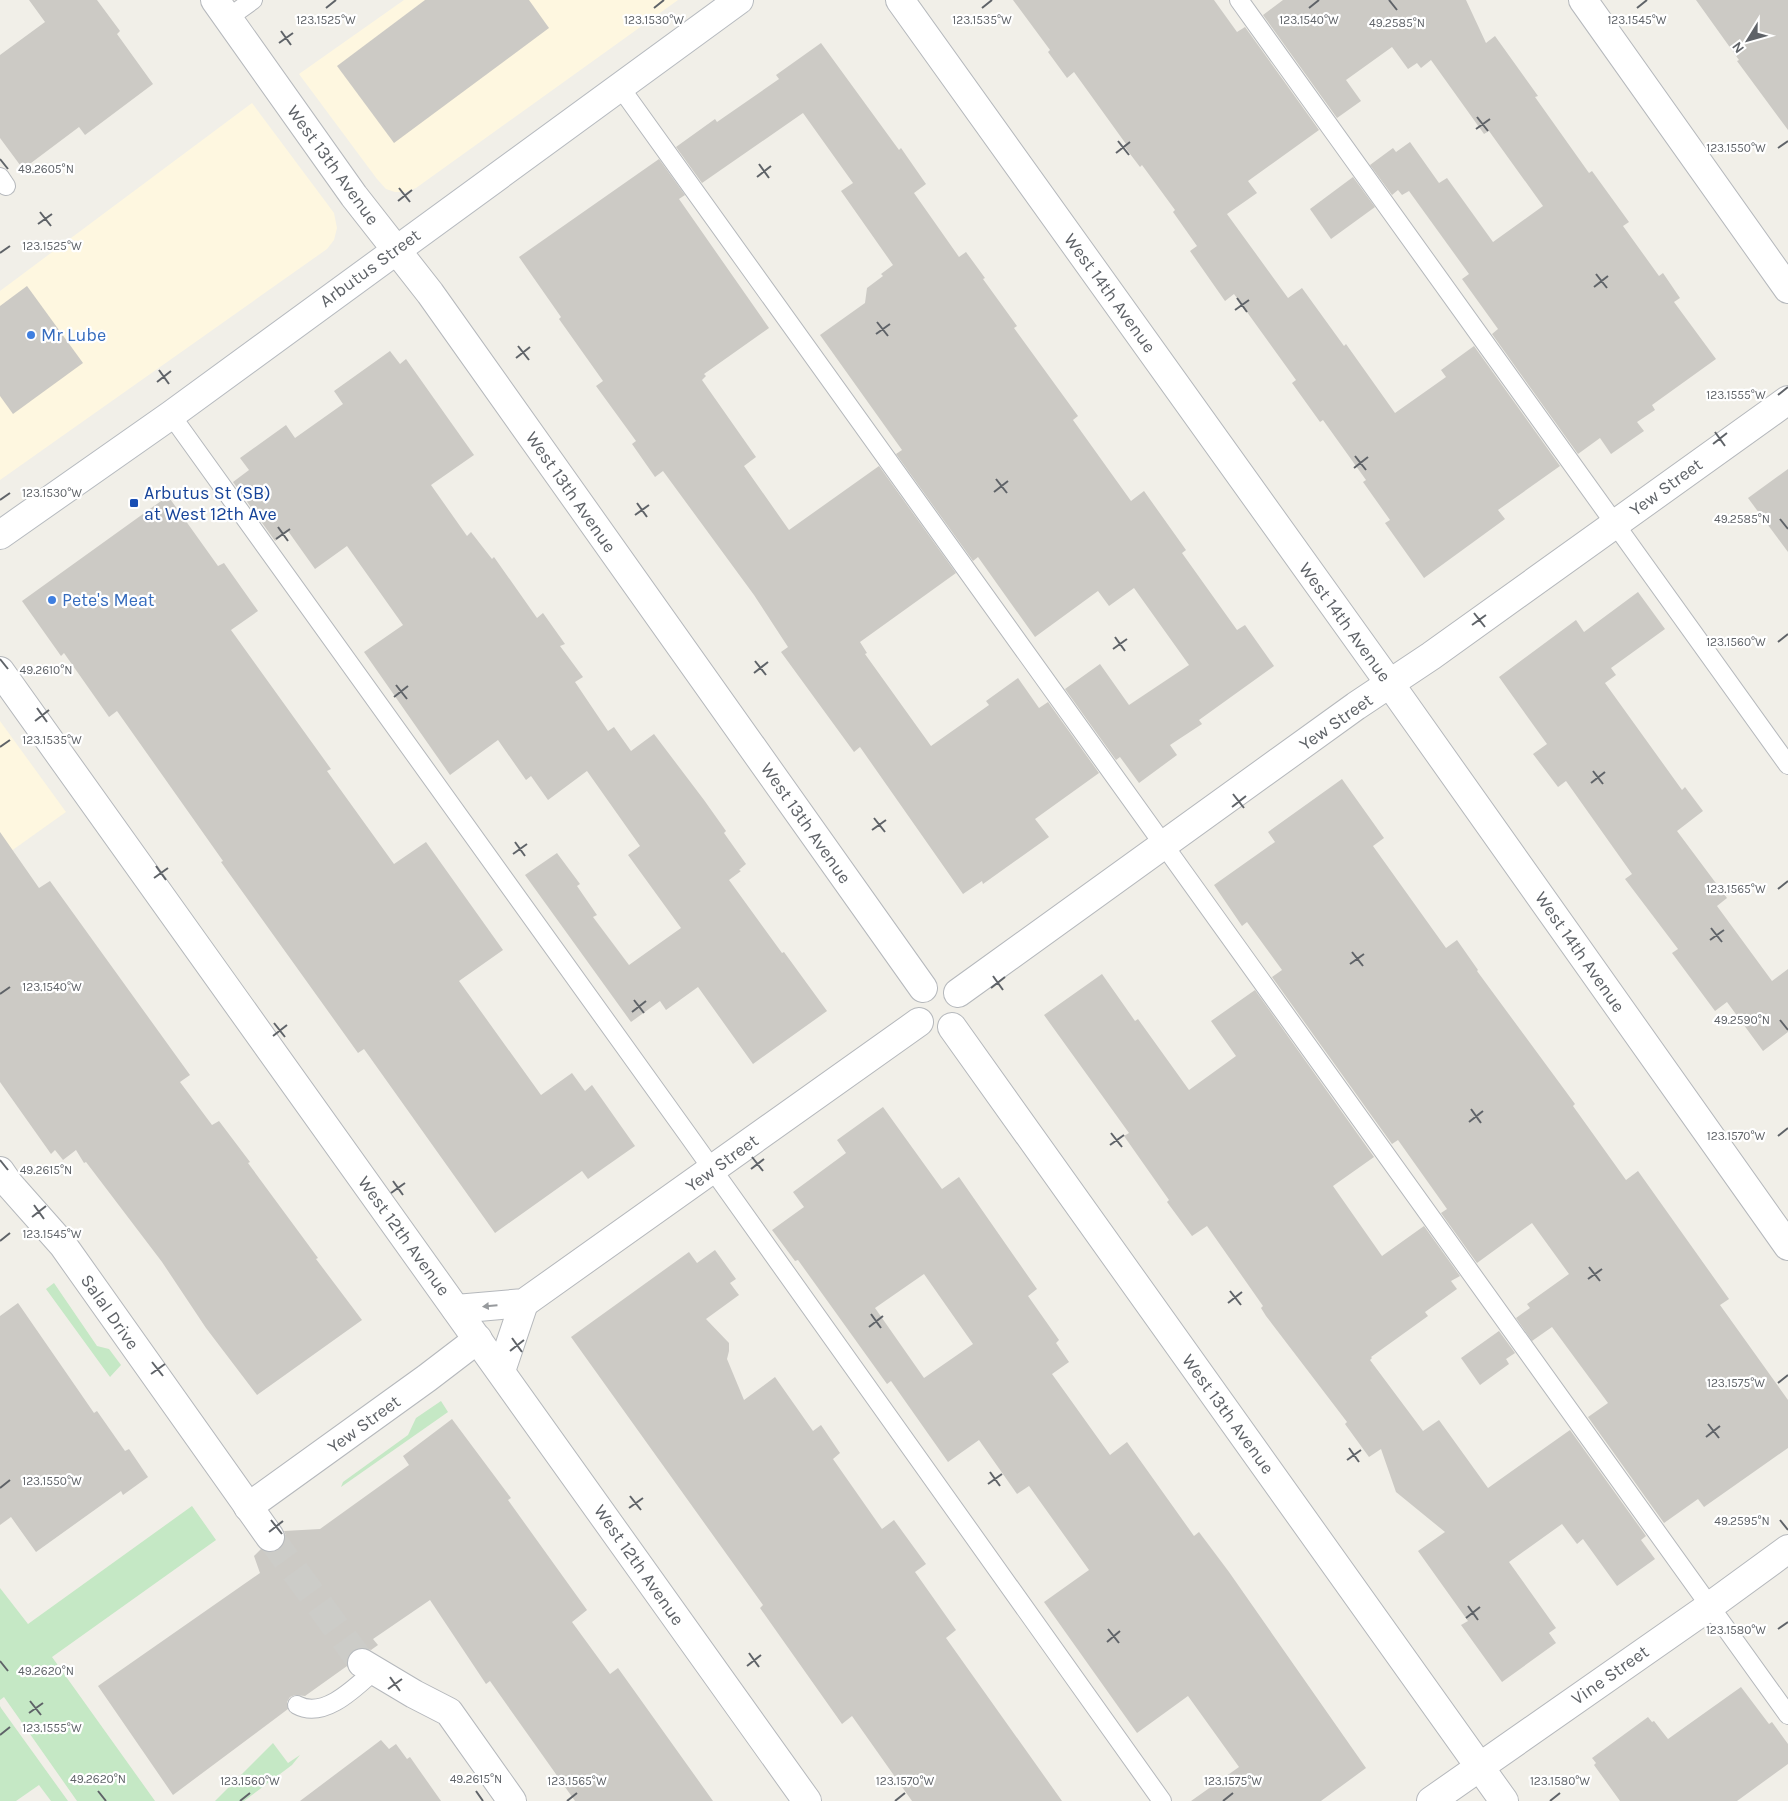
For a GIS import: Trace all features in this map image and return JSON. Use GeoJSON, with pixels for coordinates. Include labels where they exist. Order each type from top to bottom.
{"type":"FeatureCollection","features":[{"type":"Feature","properties":{"kind":"street","name":"Arbutus Street"},"geometry":{"type":"LineString","coordinates":[[0,535],[171,415],[739,0]]}},
{"type":"Feature","properties":{"kind":"street","name":"West 14th Avenue"},"geometry":{"type":"LineString","coordinates":[[900,0],[1390,684],[1788,1246]]}},
{"type":"Feature","properties":{"kind":"street"},"geometry":{"type":"LineString","coordinates":[[1583,0],[1788,288]]}},
{"type":"Feature","properties":{"kind":"street","name":"West 13th Avenue"},"geometry":{"type":"LineString","coordinates":[[222,9],[348,188],[430,293],[923,988]]}},
{"type":"Feature","properties":{"kind":"street","name":"Yew Street"},"geometry":{"type":"LineString","coordinates":[[958,993],[1356,706],[1390,684],[1788,400]]}},
{"type":"Feature","properties":{"kind":"street","name":"West 12th Avenue"},"geometry":{"type":"LineString","coordinates":[[0,671],[807,1801]]}},
{"type":"Feature","properties":{"kind":"street"},"geometry":{"type":"LineString","coordinates":[[931,984],[946,984],[958,993],[962,1000],[963,1008],[961,1016],[952,1027],[937,1031],[924,1027],[919,1022],[915,1015],[915,1000],[923,988],[931,984]]}},
{"type":"Feature","properties":{"kind":"street","name":"Yew Street"},"geometry":{"type":"LineString","coordinates":[[524,1303],[919,1022]]}},
{"type":"Feature","properties":{"kind":"street","name":"West 13th Avenue"},"geometry":{"type":"LineString","coordinates":[[952,1027],[1504,1801]]}},
{"type":"Feature","properties":{"kind":"street","name":"Salal Drive"},"geometry":{"type":"LineString","coordinates":[[0,1171],[9,1184],[63,1245],[270,1537]]}},
{"type":"Feature","properties":{"kind":"street"},"geometry":{"type":"LineString","coordinates":[[456,1309],[524,1303],[501,1372]]}},
{"type":"Feature","properties":{"kind":"street","name":"Yew Street"},"geometry":{"type":"LineString","coordinates":[[248,1507],[478,1339]]}},
{"type":"Feature","properties":{"kind":"street","name":"Vine Street"},"geometry":{"type":"LineString","coordinates":[[1431,1801],[1710,1606],[1788,1549]]}},
{"type":"Feature","properties":{"kind":"street"},"geometry":{"type":"LineString","coordinates":[[369,1666],[414,1694],[449,1712],[512,1801]]}},
{"type":"Feature","properties":{"kind":"lane"},"geometry":{"type":"LineString","coordinates":[[222,9],[253,0]]}},
{"type":"Feature","properties":{"kind":"lane"},"geometry":{"type":"LineString","coordinates":[[1240,0],[1788,765]]}},
{"type":"Feature","properties":{"kind":"lane"},"geometry":{"type":"LineString","coordinates":[[620,87],[1788,1715]]}},
{"type":"Feature","properties":{"kind":"lane"},"geometry":{"type":"LineString","coordinates":[[171,415],[713,1170],[1162,1801]]}},
{"type":"Feature","properties":{"kind":"lane"},"geometry":{"type":"LineString","coordinates":[[297,1705],[303,1709],[314,1710],[326,1706],[352,1690],[369,1666]]}},
{"type":"Feature","properties":{"kind":"shaded area"},"geometry":{"type":"Polygon","coordinates":[[[404,0],[678,0],[416,188],[406,192],[395,192],[386,189],[377,179],[299,74],[404,0]]]}},
{"type":"Feature","properties":{"kind":"shaded area"},"geometry":{"type":"Polygon","coordinates":[[[252,103],[334,213],[337,228],[334,240],[327,249],[0,480],[0,291],[252,103]]]}},
{"type":"Feature","properties":{"kind":"shaded area"},"geometry":{"type":"Polygon","coordinates":[[[0,721],[66,812],[0,859],[0,721]]]}},
{"type":"Feature","properties":{"kind":"green space"},"geometry":{"type":"Polygon","coordinates":[[[54,1283],[97,1346],[109,1349],[121,1365],[110,1377],[46,1289],[54,1283]]]}},
{"type":"Feature","properties":{"kind":"green space"},"geometry":{"type":"Polygon","coordinates":[[[441,1401],[448,1412],[341,1487],[343,1482],[408,1435],[416,1418],[441,1401]]]}},
{"type":"Feature","properties":{"kind":"green space"},"geometry":{"type":"Polygon","coordinates":[[[192,1506],[216,1540],[52,1657],[155,1801],[77,1801],[4,1697],[0,1700],[0,1588],[28,1624],[192,1506]]]}},
{"type":"Feature","properties":{"kind":"green space"},"geometry":{"type":"Polygon","coordinates":[[[0,1706],[68,1801],[51,1801],[39,1785],[16,1801],[0,1801],[0,1706]]]}},
{"type":"Feature","properties":{"kind":"green space"},"geometry":{"type":"Polygon","coordinates":[[[273,1743],[288,1763],[300,1755],[292,1765],[244,1801],[215,1801],[273,1743]]]}},
{"type":"Feature","properties":{"kind":"building"},"geometry":{"type":"Polygon","coordinates":[[[29,0],[97,0],[120,31],[117,34],[153,84],[85,135],[79,127],[23,169],[0,138],[0,55],[45,22],[29,0]]]}},
{"type":"Feature","properties":{"kind":"building"},"geometry":{"type":"Polygon","coordinates":[[[425,0],[529,0],[549,28],[394,143],[337,66],[425,0]]]}},
{"type":"Feature","properties":{"kind":"building"},"geometry":{"type":"Polygon","coordinates":[[[1013,0],[1214,0],[1237,32],[1245,27],[1319,130],[1248,181],[1257,193],[1227,214],[1288,298],[1302,288],[1344,346],[1346,344],[1395,413],[1446,377],[1441,370],[1474,346],[1560,466],[1498,510],[1505,519],[1424,578],[1385,523],[1390,520],[1363,482],[1366,480],[1323,420],[1320,422],[1292,383],[1296,380],[1234,294],[1225,301],[1190,251],[1197,246],[1173,212],[1175,210],[1142,165],[1140,167],[1124,146],[1126,144],[1074,72],[1067,78],[1048,52],[1050,50],[1013,0]]]}},
{"type":"Feature","properties":{"kind":"building"},"geometry":{"type":"Polygon","coordinates":[[[1283,0],[1466,0],[1486,43],[1495,36],[1538,96],[1535,97],[1589,173],[1592,171],[1629,222],[1623,226],[1659,276],[1663,273],[1680,298],[1674,302],[1716,359],[1652,405],[1655,410],[1637,422],[1644,431],[1611,454],[1600,438],[1578,454],[1492,334],[1498,329],[1462,279],[1469,274],[1409,191],[1402,195],[1398,190],[1392,195],[1370,165],[1393,148],[1396,152],[1410,142],[1439,183],[1447,178],[1493,242],[1543,206],[1489,131],[1484,134],[1431,60],[1421,68],[1417,63],[1408,69],[1392,47],[1346,80],[1361,101],[1337,118],[1263,15],[1283,0]]]}},
{"type":"Feature","properties":{"kind":"building"},"geometry":{"type":"Polygon","coordinates":[[[1696,0],[1788,0],[1788,130],[1737,61],[1739,60],[1696,0]]]}},
{"type":"Feature","properties":{"kind":"building"},"geometry":{"type":"Polygon","coordinates":[[[821,43],[926,184],[914,193],[959,257],[966,252],[985,278],[983,279],[1017,326],[1014,328],[1078,416],[1073,420],[1131,501],[1144,491],[1186,550],[1182,553],[1237,630],[1245,625],[1274,666],[1199,720],[1202,724],[1170,745],[1177,755],[1139,783],[1120,757],[1116,760],[1065,689],[1100,664],[1129,705],[1189,665],[1134,588],[1109,606],[1098,591],[1035,637],[978,557],[973,561],[896,454],[902,450],[820,335],[865,303],[867,288],[883,276],[881,274],[893,265],[841,191],[853,183],[803,113],[702,183],[676,147],[715,119],[717,122],[779,79],[776,75],[821,43]]]}},
{"type":"Feature","properties":{"kind":"building"},"geometry":{"type":"Polygon","coordinates":[[[659,159],[685,195],[679,199],[769,328],[704,374],[706,376],[702,380],[756,457],[744,466],[789,530],[879,466],[956,573],[860,642],[867,653],[865,654],[931,746],[989,705],[986,701],[1018,678],[1039,708],[1048,702],[1099,773],[1035,819],[1049,837],[983,884],[982,881],[963,894],[860,747],[854,752],[781,652],[788,647],[754,595],[663,471],[655,477],[632,444],[636,441],[596,386],[603,381],[559,319],[561,317],[519,257],[659,159]]]}},
{"type":"Feature","properties":{"kind":"building"},"geometry":{"type":"Polygon","coordinates":[[[1353,177],[1375,207],[1331,239],[1310,209],[1353,177]]]}},
{"type":"Feature","properties":{"kind":"building","name":"Mr Lube"},"geometry":{"type":"Polygon","coordinates":[[[27,286],[83,363],[13,414],[0,396],[0,306],[27,286]]]}},
{"type":"Feature","properties":{"kind":"building"},"geometry":{"type":"Polygon","coordinates":[[[390,351],[400,364],[406,359],[474,455],[431,485],[467,536],[471,532],[492,559],[494,557],[537,618],[543,613],[565,644],[560,646],[583,677],[575,682],[608,731],[614,727],[631,751],[654,734],[704,800],[746,864],[739,870],[741,871],[729,880],[827,1011],[753,1064],[698,987],[666,1010],[660,1001],[631,1022],[525,875],[557,853],[580,884],[577,886],[597,915],[593,917],[629,965],[681,928],[628,855],[640,846],[587,771],[548,800],[531,776],[526,780],[498,740],[450,775],[364,652],[403,625],[347,546],[315,569],[288,531],[275,541],[233,482],[249,470],[240,458],[286,425],[295,438],[343,404],[334,391],[390,351]]]}},
{"type":"Feature","properties":{"kind":"building"},"geometry":{"type":"Polygon","coordinates":[[[1788,469],[1788,552],[1748,498],[1788,469]]]}},
{"type":"Feature","properties":{"kind":"building"},"geometry":{"type":"Polygon","coordinates":[[[168,496],[218,566],[224,563],[258,611],[231,630],[331,769],[327,771],[394,864],[426,842],[503,950],[459,981],[541,1095],[572,1073],[585,1091],[592,1085],[635,1146],[588,1179],[582,1171],[495,1233],[364,1049],[358,1053],[221,862],[223,861],[117,711],[109,717],[64,653],[61,656],[22,601],[168,496]]]}},
{"type":"Feature","properties":{"kind":"building"},"geometry":{"type":"Polygon","coordinates":[[[1638,592],[1665,629],[1611,668],[1616,675],[1605,683],[1682,790],[1685,787],[1703,811],[1677,831],[1727,898],[1717,906],[1772,981],[1788,969],[1788,1032],[1763,1051],[1727,1002],[1715,1011],[1672,953],[1678,949],[1625,879],[1632,874],[1566,781],[1558,787],[1533,754],[1547,744],[1499,677],[1576,620],[1584,632],[1638,592]]]}},
{"type":"Feature","properties":{"kind":"building"},"geometry":{"type":"Polygon","coordinates":[[[1342,779],[1384,838],[1373,846],[1446,948],[1457,940],[1477,971],[1575,1104],[1573,1106],[1626,1180],[1638,1171],[1729,1299],[1720,1305],[1788,1400],[1788,1448],[1704,1507],[1698,1499],[1664,1523],[1588,1417],[1608,1403],[1552,1327],[1532,1341],[1516,1318],[1530,1308],[1527,1304],[1569,1274],[1532,1223],[1477,1263],[1441,1213],[1447,1209],[1398,1140],[1392,1144],[1272,977],[1282,970],[1247,922],[1242,926],[1214,885],[1275,842],[1268,832],[1342,779]]]}},
{"type":"Feature","properties":{"kind":"building"},"geometry":{"type":"Polygon","coordinates":[[[0,832],[39,888],[50,881],[190,1075],[180,1082],[212,1125],[219,1121],[318,1258],[316,1259],[362,1320],[257,1395],[206,1328],[162,1262],[86,1162],[84,1163],[76,1150],[63,1160],[55,1150],[51,1154],[0,1082],[0,832]]]}},
{"type":"Feature","properties":{"kind":"building"},"geometry":{"type":"Polygon","coordinates":[[[1102,974],[1135,1021],[1138,1019],[1189,1090],[1236,1056],[1211,1021],[1255,990],[1374,1157],[1333,1186],[1382,1256],[1424,1226],[1460,1276],[1451,1281],[1457,1289],[1425,1312],[1428,1316],[1371,1357],[1370,1360],[1423,1431],[1439,1420],[1488,1488],[1570,1430],[1646,1536],[1641,1540],[1655,1559],[1617,1586],[1583,1539],[1577,1544],[1562,1524],[1509,1562],[1556,1628],[1549,1633],[1556,1643],[1502,1682],[1461,1625],[1468,1621],[1418,1551],[1445,1532],[1396,1492],[1381,1449],[1369,1457],[1345,1424],[1347,1422],[1266,1316],[1261,1308],[1263,1306],[1207,1226],[1192,1236],[1167,1202],[1169,1200],[1124,1136],[1129,1133],[1044,1015],[1102,974]]]}},
{"type":"Feature","properties":{"kind":"building"},"geometry":{"type":"Polygon","coordinates":[[[883,1107],[942,1189],[959,1177],[1037,1289],[1028,1296],[1059,1340],[1056,1343],[1069,1362],[1052,1374],[1110,1455],[1127,1442],[1194,1536],[1199,1532],[1366,1768],[1321,1801],[1191,1801],[1239,1767],[1188,1696],[1137,1733],[1044,1602],[1089,1570],[1029,1486],[1017,1494],[979,1440],[948,1462],[891,1381],[887,1384],[798,1260],[795,1261],[772,1230],[804,1207],[793,1192],[846,1153],[837,1140],[883,1107]],[[924,1274],[875,1308],[924,1378],[973,1344],[924,1274]]]}},
{"type":"Feature","properties":{"kind":"building"},"geometry":{"type":"Polygon","coordinates":[[[715,1250],[736,1279],[730,1283],[739,1295],[706,1319],[729,1343],[727,1359],[744,1400],[775,1377],[813,1431],[821,1425],[840,1453],[833,1459],[882,1529],[894,1520],[926,1564],[915,1572],[956,1630],[946,1638],[1062,1801],[912,1801],[852,1716],[842,1724],[760,1608],[763,1605],[571,1337],[689,1252],[697,1263],[715,1250]]]}},
{"type":"Feature","properties":{"kind":"building"},"geometry":{"type":"Polygon","coordinates":[[[18,1303],[94,1413],[97,1411],[125,1451],[129,1449],[148,1477],[123,1495],[121,1491],[36,1552],[11,1517],[0,1525],[0,1316],[18,1303]]]}},
{"type":"Feature","properties":{"kind":"building"},"geometry":{"type":"Polygon","coordinates":[[[1499,1331],[1515,1353],[1506,1359],[1509,1364],[1480,1385],[1461,1358],[1499,1331]]]}},
{"type":"Feature","properties":{"kind":"building"},"geometry":{"type":"Polygon","coordinates":[[[452,1419],[511,1498],[508,1500],[587,1610],[572,1622],[610,1674],[618,1668],[713,1801],[575,1801],[490,1681],[486,1684],[430,1600],[373,1639],[378,1645],[371,1650],[363,1647],[354,1650],[348,1655],[347,1666],[305,1696],[295,1695],[290,1697],[287,1702],[288,1709],[173,1795],[98,1686],[260,1573],[254,1556],[261,1549],[271,1553],[279,1549],[284,1543],[286,1536],[284,1531],[320,1529],[409,1465],[403,1456],[452,1419]]]}},
{"type":"Feature","properties":{"kind":"building"},"geometry":{"type":"Polygon","coordinates":[[[1741,1687],[1769,1724],[1772,1722],[1788,1744],[1788,1764],[1737,1801],[1620,1801],[1594,1765],[1596,1763],[1592,1758],[1648,1717],[1652,1722],[1654,1721],[1668,1739],[1741,1687]]]}},
{"type":"Feature","properties":{"kind":"building"},"geometry":{"type":"Polygon","coordinates":[[[381,1740],[389,1749],[396,1744],[407,1759],[410,1757],[441,1801],[300,1801],[381,1740]]]}},
{"type":"Feature","properties":{"kind":"tunnel"},"geometry":{"type":"LineString","coordinates":[[270,1537],[362,1663]]}},
{"type":"Feature","properties":{"kind":"place","name":"Mr Lube"},"geometry":{"type":"Point","coordinates":[31,335]}},
{"type":"Feature","properties":{"kind":"place","name":"Arbutus St (SB) at West 12th Ave"},"geometry":{"type":"Point","coordinates":[134,503]}},
{"type":"Feature","properties":{"kind":"place","name":"Pete's Meat"},"geometry":{"type":"Point","coordinates":[52,600]}}]}
